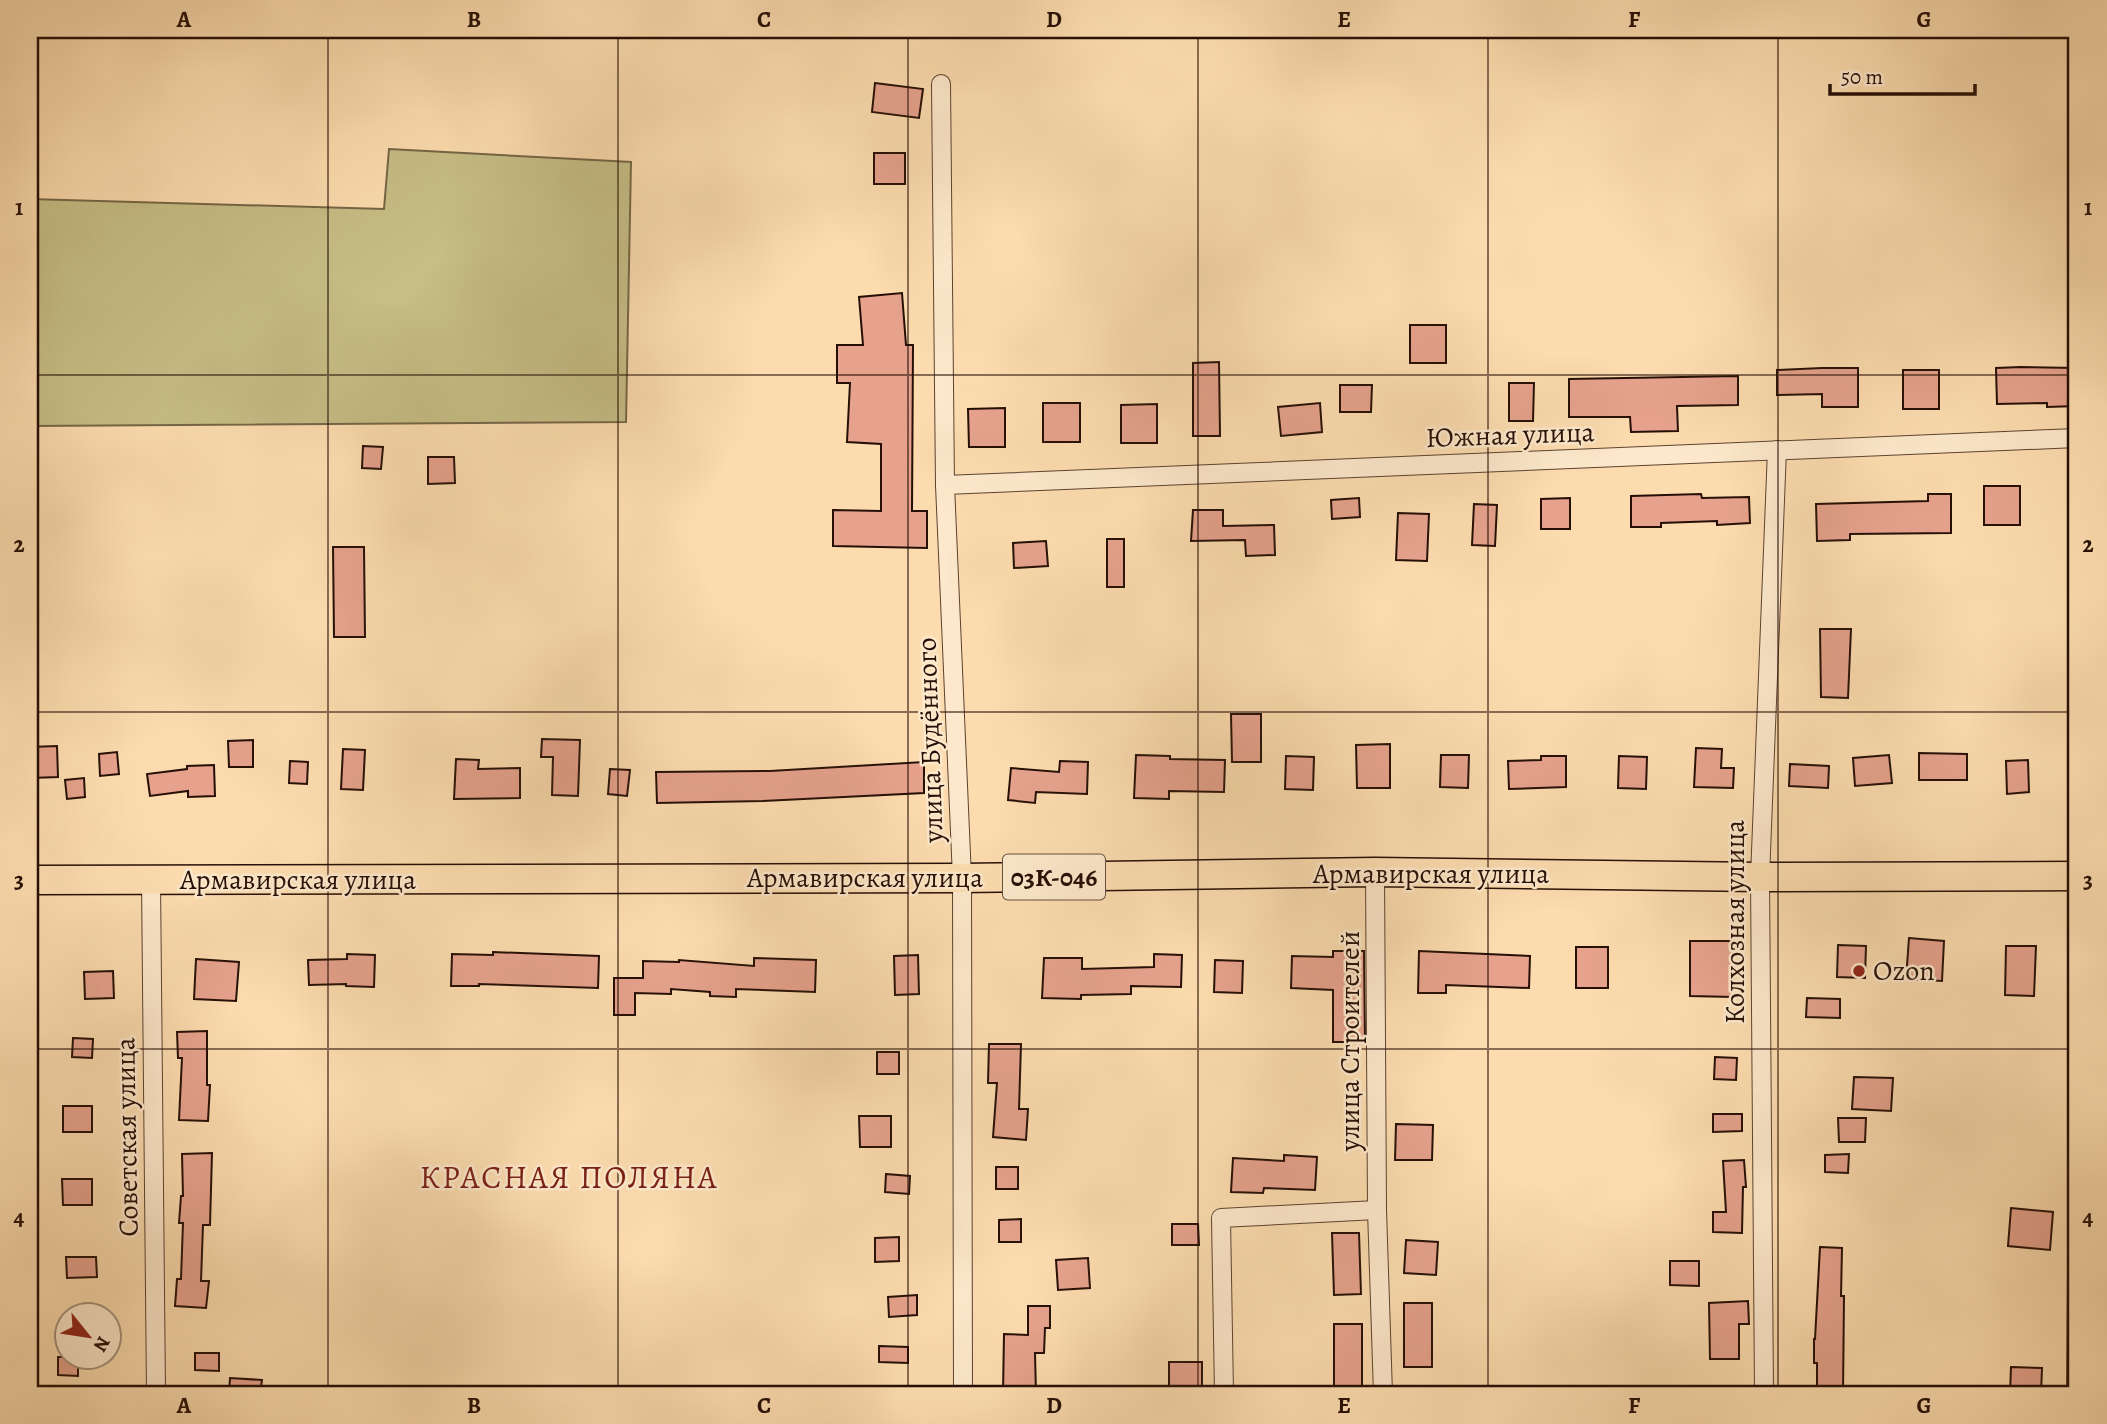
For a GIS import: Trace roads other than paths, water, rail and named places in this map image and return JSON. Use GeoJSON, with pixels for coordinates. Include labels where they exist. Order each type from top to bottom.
{"type":"FeatureCollection","features":[{"type":"Feature","properties":{"kind":"main road","name":"Армавирская улица"},"geometry":{"type":"LineString","coordinates":[[30,880],[962,878],[1375,872],[1760,877],[2077,876]]}},
{"type":"Feature","properties":{"kind":"street","name":"улица Будённого"},"geometry":{"type":"LineString","coordinates":[[941,84],[945,485],[962,878],[964,1394]]}},
{"type":"Feature","properties":{"kind":"street","name":"Южная улица"},"geometry":{"type":"LineString","coordinates":[[945,485],[2077,438]]}},
{"type":"Feature","properties":{"kind":"street","name":"Колхозная улица"},"geometry":{"type":"LineString","coordinates":[[1764,1394],[1760,877],[1777,450]]}},
{"type":"Feature","properties":{"kind":"street","name":"улица Строителей"},"geometry":{"type":"LineString","coordinates":[[1375,872],[1377,1210],[1383,1394]]}},
{"type":"Feature","properties":{"kind":"street","name":"Советская улица"},"geometry":{"type":"LineString","coordinates":[[151,880],[156,1394]]}},
{"type":"Feature","properties":{"kind":"street"},"geometry":{"type":"LineString","coordinates":[[1224,1394],[1221,1218],[1377,1210]]}},
{"type":"Feature","properties":{"kind":"street"},"geometry":{"type":"LineString","coordinates":[[2076,1394],[2077,1272]]}},
{"type":"Feature","properties":{"kind":"place","name":"Ozon"},"geometry":{"type":"Point","coordinates":[1859,971]}},
{"type":"Feature","properties":{"kind":"district","name":"КРАСНАЯ ПОЛЯНА"},"geometry":{"type":"Point","coordinates":[569,1177]}}]}
